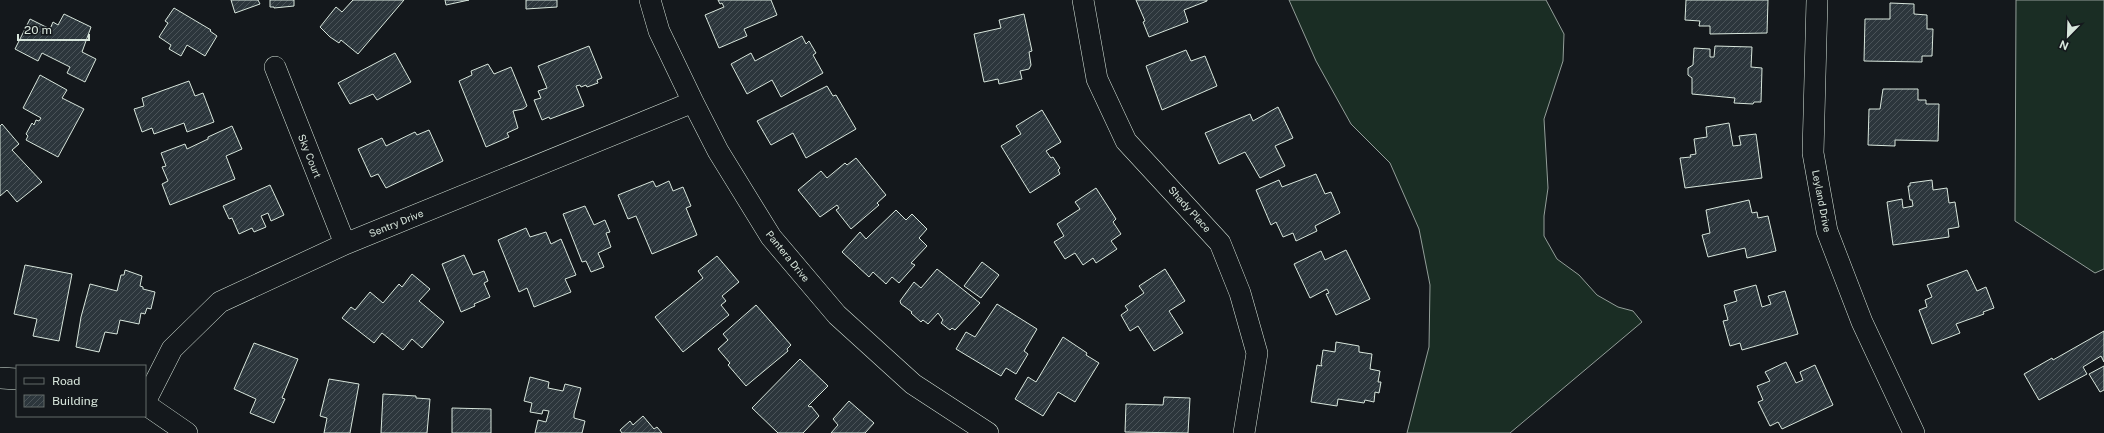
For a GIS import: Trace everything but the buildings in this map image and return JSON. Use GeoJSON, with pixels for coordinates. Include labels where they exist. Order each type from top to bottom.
{"type":"FeatureCollection","features":[{"type":"Feature","properties":{"kind":"street","name":"Pantera Drive"},"geometry":{"type":"LineString","coordinates":[[650,0],[659,32],[693,102],[718,151],[771,238],[837,315],[913,384],[988,433]]}},
{"type":"Feature","properties":{"kind":"street","name":"Shady Place"},"geometry":{"type":"LineString","coordinates":[[1082,0],[1097,79],[1126,140],[1220,243],[1240,293],[1257,353],[1244,433]]}},
{"type":"Feature","properties":{"kind":"street","name":"Leyland Drive"},"geometry":{"type":"LineString","coordinates":[[1817,0],[1813,152],[1827,231],[1862,322],[1914,433]]}},
{"type":"Feature","properties":{"kind":"street","name":"Sky Court"},"geometry":{"type":"LineString","coordinates":[[275,67],[345,244]]}},
{"type":"Feature","properties":{"kind":"street","name":"Sentry Drive"},"geometry":{"type":"LineString","coordinates":[[146,401],[172,349],[220,302],[345,244],[693,102]]}},
{"type":"Feature","properties":{"kind":"street"},"geometry":{"type":"LineString","coordinates":[[0,378],[16,380]]}},
{"type":"Feature","properties":{"kind":"street"},"geometry":{"type":"LineString","coordinates":[[146,404],[187,433]]}},
{"type":"Feature","properties":{"kind":"green space"},"geometry":{"type":"Polygon","coordinates":[[[1289,0],[1546,0],[1564,34],[1563,61],[1544,119],[1548,188],[1544,216],[1544,236],[1557,259],[1579,275],[1597,295],[1618,307],[1633,311],[1642,322],[1510,433],[1407,433],[1429,347],[1430,285],[1419,229],[1390,163],[1351,124],[1316,61],[1289,0]]]}},
{"type":"Feature","properties":{"kind":"green space"},"geometry":{"type":"Polygon","coordinates":[[[2016,0],[2104,0],[2104,269],[2095,273],[2015,221],[2016,0]]]}}]}
